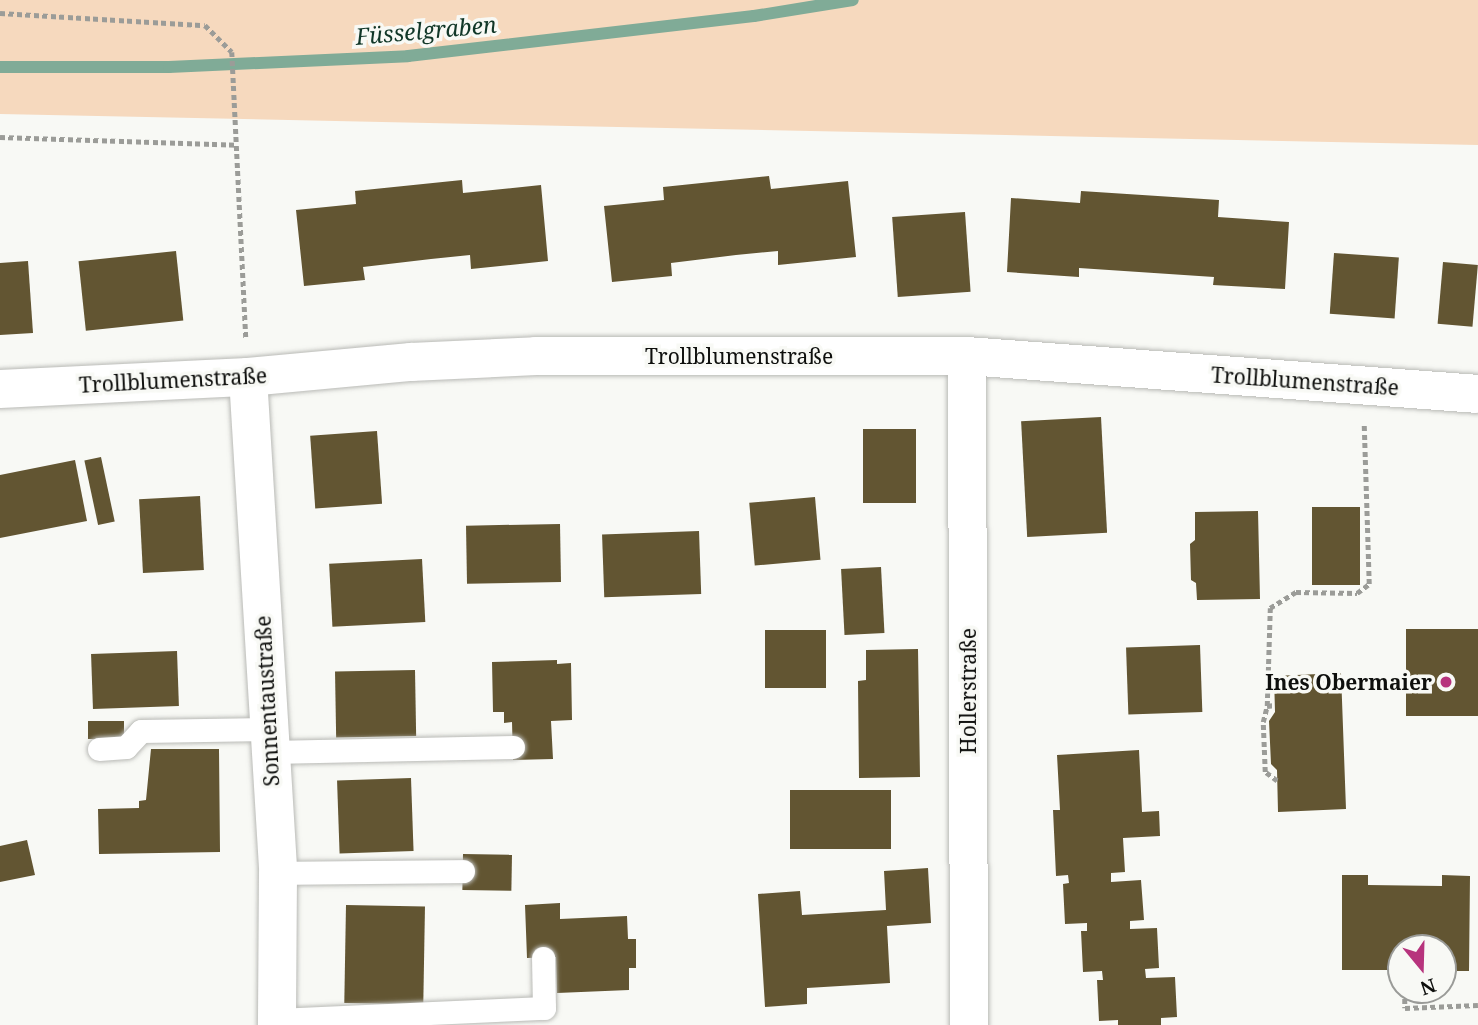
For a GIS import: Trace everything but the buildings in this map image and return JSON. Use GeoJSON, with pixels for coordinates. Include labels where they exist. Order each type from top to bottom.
{"type":"FeatureCollection","features":[{"type":"Feature","properties":{"kind":"street","name":"Trollblumenstraße"},"geometry":{"type":"LineString","coordinates":[[0,389],[248,377],[411,362],[536,356],[967,356],[1478,394]]}},
{"type":"Feature","properties":{"kind":"street","name":"Hollerstraße"},"geometry":{"type":"LineString","coordinates":[[967,356],[969,1025]]}},
{"type":"Feature","properties":{"kind":"street","name":"Sonnentaustraße"},"geometry":{"type":"LineString","coordinates":[[248,377],[278,873],[277,1023]]}},
{"type":"Feature","properties":{"kind":"lane"},"geometry":{"type":"LineString","coordinates":[[99,749],[126,747],[141,731],[269,741],[513,747]]}},
{"type":"Feature","properties":{"kind":"lane"},"geometry":{"type":"LineString","coordinates":[[278,873],[463,871]]}},
{"type":"Feature","properties":{"kind":"lane"},"geometry":{"type":"LineString","coordinates":[[277,1023],[544,1008],[543,958]]}},
{"type":"Feature","properties":{"kind":"path"},"geometry":{"type":"LineString","coordinates":[[0,13],[205,25],[232,52],[248,377]]}},
{"type":"Feature","properties":{"kind":"path"},"geometry":{"type":"LineString","coordinates":[[0,138],[237,145]]}},
{"type":"Feature","properties":{"kind":"path"},"geometry":{"type":"LineString","coordinates":[[1277,781],[1265,772],[1263,722],[1267,706],[1269,608],[1296,592],[1357,593],[1369,584],[1363,385]]}},
{"type":"Feature","properties":{"kind":"path"},"geometry":{"type":"LineString","coordinates":[[1267,706],[1275,705]]}},
{"type":"Feature","properties":{"kind":"path"},"geometry":{"type":"LineString","coordinates":[[1405,1004],[1405,1008],[1478,1005]]}},
{"type":"Feature","properties":{"kind":"shaded area"},"geometry":{"type":"Polygon","coordinates":[[[0,0],[1478,0],[1478,145],[0,114],[0,0]]]}},
{"type":"Feature","properties":{"kind":"waterway","name":"Füsselgraben"},"geometry":{"type":"LineString","coordinates":[[0,67],[169,67],[408,56],[754,16],[853,0]]}},
{"type":"Feature","properties":{"kind":"place","name":"Ines Obermaier"},"geometry":{"type":"Point","coordinates":[1446,682]}}]}
